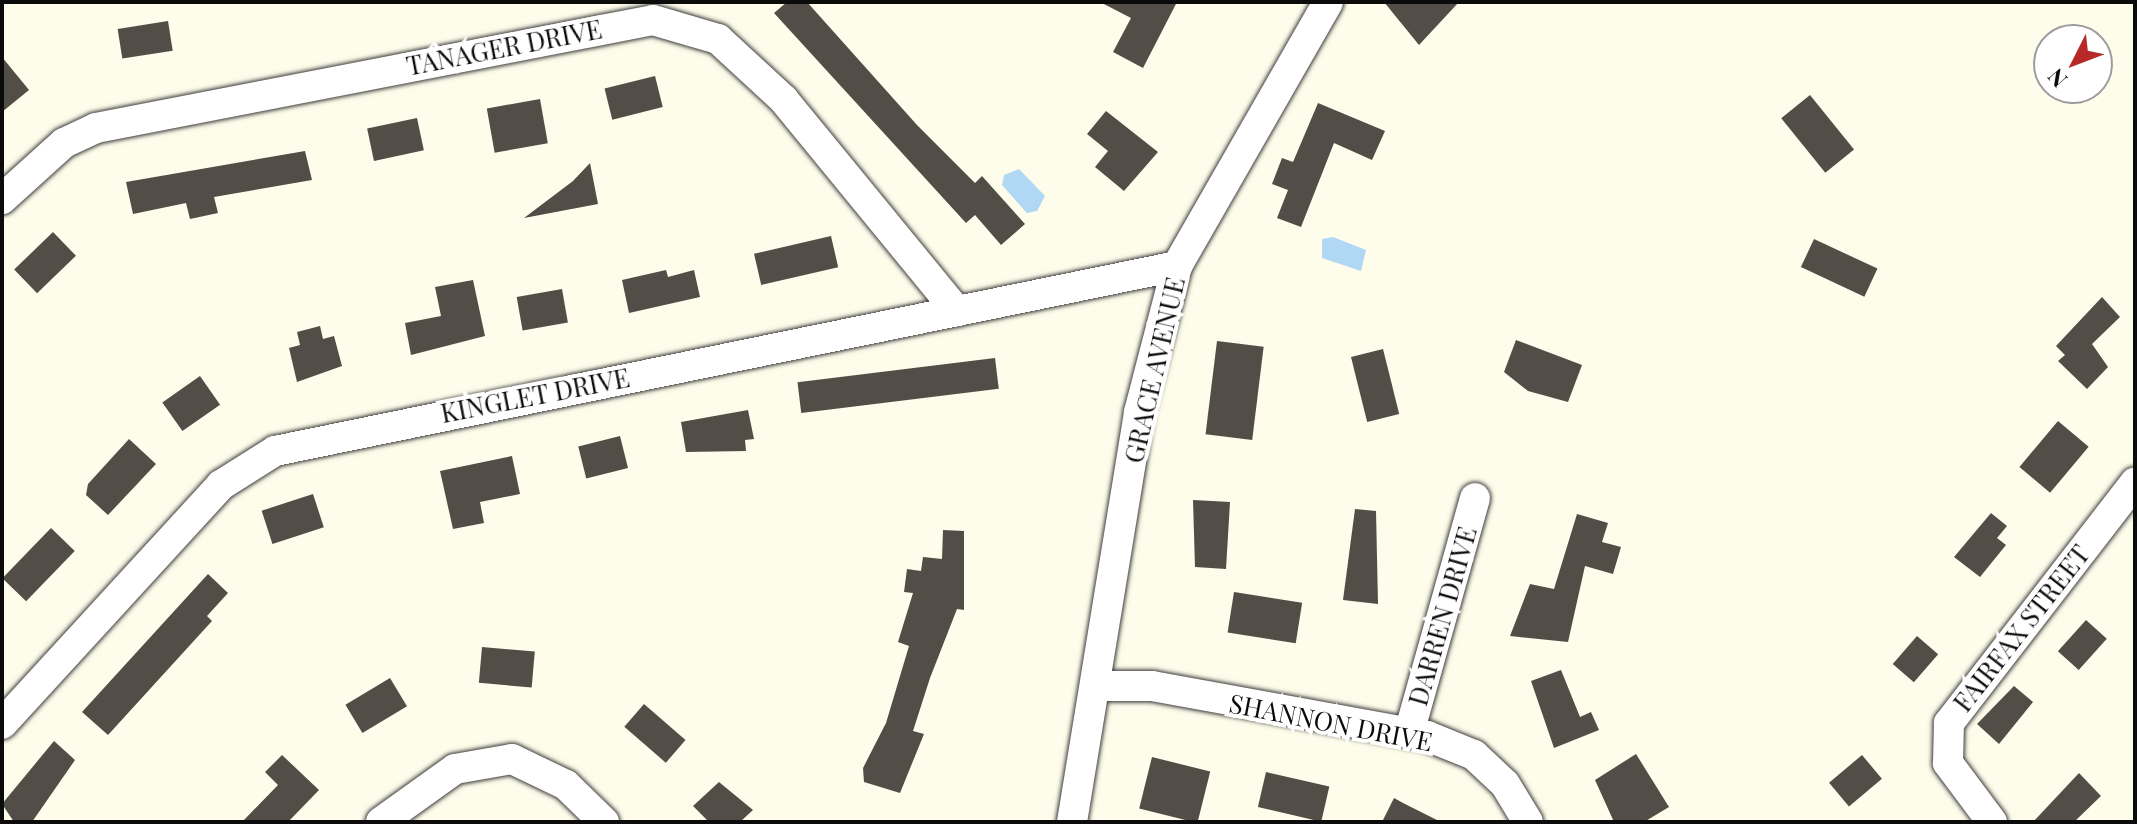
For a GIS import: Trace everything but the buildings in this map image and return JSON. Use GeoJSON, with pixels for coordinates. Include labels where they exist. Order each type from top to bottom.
{"type":"FeatureCollection","features":[{"type":"Feature","properties":{"kind":"street","name":"GRACE AVENUE"},"geometry":{"type":"LineString","coordinates":[[1072,822],[1100,686],[1139,412],[1177,266],[1328,2]]}},
{"type":"Feature","properties":{"kind":"street","name":"TANAGER DRIVE"},"geometry":{"type":"LineString","coordinates":[[2,199],[64,143],[96,128],[653,20],[718,39],[784,100],[957,311]]}},
{"type":"Feature","properties":{"kind":"street","name":"KINGLET DRIVE"},"geometry":{"type":"LineString","coordinates":[[2,724],[221,485],[275,451],[1177,266]]}},
{"type":"Feature","properties":{"kind":"street","name":"FAIRFAX STREET"},"geometry":{"type":"LineString","coordinates":[[1992,822],[1948,763],[1949,723],[2135,482]]}},
{"type":"Feature","properties":{"kind":"street","name":"DARREN DRIVE"},"geometry":{"type":"LineString","coordinates":[[1409,733],[1475,498]]}},
{"type":"Feature","properties":{"kind":"street","name":"SHANNON DRIVE"},"geometry":{"type":"LineString","coordinates":[[1100,686],[1152,686],[1409,733],[1474,755],[1505,784],[1528,822]]}},
{"type":"Feature","properties":{"kind":"street"},"geometry":{"type":"LineString","coordinates":[[381,822],[455,769],[512,759],[566,785],[604,822]]}},
{"type":"Feature","properties":{"kind":"water"},"geometry":{"type":"Polygon","coordinates":[[[1019,169],[1045,196],[1037,211],[1027,213],[1002,185],[1004,175],[1019,169]]]}},
{"type":"Feature","properties":{"kind":"water"},"geometry":{"type":"Polygon","coordinates":[[[1333,237],[1366,250],[1361,271],[1322,258],[1322,239],[1333,237]]]}}]}
